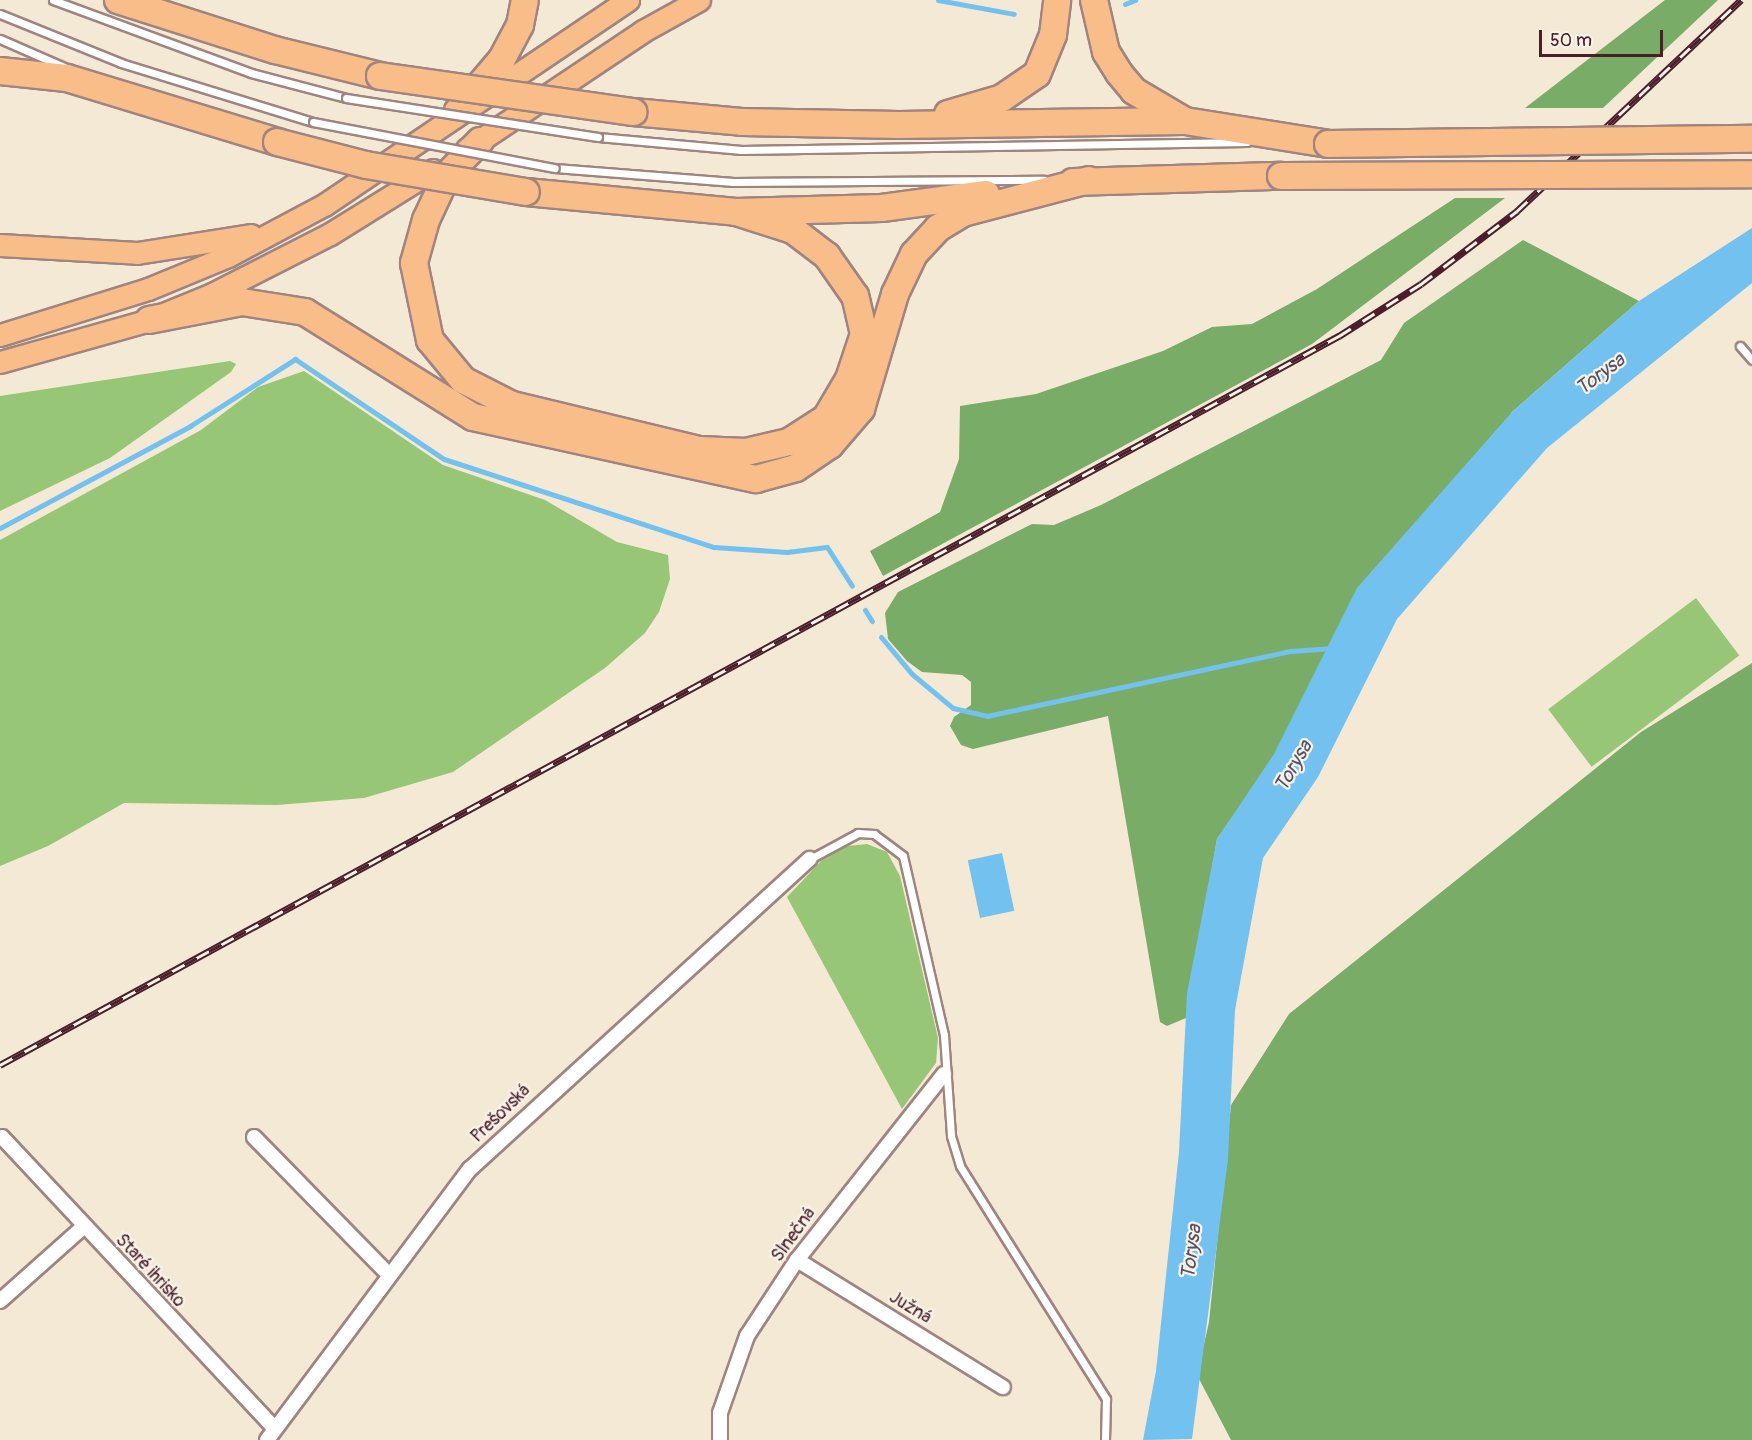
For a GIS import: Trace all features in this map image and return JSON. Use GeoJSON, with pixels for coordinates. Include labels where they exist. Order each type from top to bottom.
{"type":"FeatureCollection","features":[{"type":"Feature","properties":{"kind":"highway"},"geometry":{"type":"LineString","coordinates":[[118,0],[275,50],[380,76],[633,112],[742,122],[899,125],[1185,122],[1328,144],[1752,139]]}},
{"type":"Feature","properties":{"kind":"highway"},"geometry":{"type":"LineString","coordinates":[[458,111],[502,59],[520,25],[525,0]]}},
{"type":"Feature","properties":{"kind":"highway"},"geometry":{"type":"LineString","coordinates":[[899,125],[978,107],[1022,88],[1047,54],[1057,0]]}},
{"type":"Feature","properties":{"kind":"highway"},"geometry":{"type":"LineString","coordinates":[[1094,0],[1106,52],[1119,73],[1134,91],[1185,122]]}},
{"type":"Feature","properties":{"kind":"highway"},"geometry":{"type":"LineString","coordinates":[[0,70],[67,78],[126,94],[277,142],[366,165],[526,192],[736,212],[882,208],[1089,180],[1281,176],[1752,174]]}},
{"type":"Feature","properties":{"kind":"highway"},"geometry":{"type":"LineString","coordinates":[[480,141],[447,175],[426,220],[414,262],[430,340],[463,380],[512,405],[700,450],[746,452],[789,442],[826,418],[849,379],[864,334],[855,296],[827,256],[793,230],[736,212]]}},
{"type":"Feature","properties":{"kind":"highway"},"geometry":{"type":"LineString","coordinates":[[149,320],[242,302],[295,309],[348,334],[432,395],[473,417],[756,479],[796,468],[830,445],[861,408],[895,294],[914,254],[938,228],[963,213],[1089,180]]}},
{"type":"Feature","properties":{"kind":"main road"},"geometry":{"type":"LineString","coordinates":[[0,335],[147,289],[228,256],[324,205],[458,111],[628,0]]}},
{"type":"Feature","properties":{"kind":"main road"},"geometry":{"type":"LineString","coordinates":[[0,362],[149,320],[330,234],[480,141],[643,31],[699,0]]}},
{"type":"Feature","properties":{"kind":"main road"},"geometry":{"type":"LineString","coordinates":[[0,244],[171,252],[243,238],[324,205]]}},
{"type":"Feature","properties":{"kind":"street","name":"Prešovská"},"geometry":{"type":"LineString","coordinates":[[271,1434],[387,1273],[470,1169],[810,859]]}},
{"type":"Feature","properties":{"kind":"street","name":"Slnečná"},"geometry":{"type":"LineString","coordinates":[[720,1440],[720,1413],[747,1336],[797,1260],[944,1074]]}},
{"type":"Feature","properties":{"kind":"street","name":"Staré ihrisko"},"geometry":{"type":"LineString","coordinates":[[2,1137],[271,1434]]}},
{"type":"Feature","properties":{"kind":"street"},"geometry":{"type":"LineString","coordinates":[[254,1137],[387,1273]]}},
{"type":"Feature","properties":{"kind":"street"},"geometry":{"type":"LineString","coordinates":[[0,1301],[83,1227]]}},
{"type":"Feature","properties":{"kind":"street","name":"Južná"},"geometry":{"type":"LineString","coordinates":[[797,1260],[1004,1387]]}},
{"type":"Feature","properties":{"kind":"lane"},"geometry":{"type":"LineString","coordinates":[[53,0],[251,73],[346,98],[598,137],[741,150],[1328,144]]}},
{"type":"Feature","properties":{"kind":"lane"},"geometry":{"type":"LineString","coordinates":[[0,14],[121,63],[313,122],[555,168],[733,183],[1089,180]]}},
{"type":"Feature","properties":{"kind":"lane"},"geometry":{"type":"LineString","coordinates":[[0,39],[126,94]]}},
{"type":"Feature","properties":{"kind":"lane"},"geometry":{"type":"LineString","coordinates":[[1740,346],[1752,360]]}},
{"type":"Feature","properties":{"kind":"lane"},"geometry":{"type":"LineString","coordinates":[[810,859],[858,833],[888,841],[903,856],[944,1035],[944,1074],[960,1166],[1106,1399],[1105,1440]]}},
{"type":"Feature","properties":{"kind":"green space"},"geometry":{"type":"Polygon","coordinates":[[[1665,0],[1718,0],[1603,108],[1525,108],[1665,0]]]}},
{"type":"Feature","properties":{"kind":"green space"},"geometry":{"type":"Polygon","coordinates":[[[1455,198],[1505,198],[1312,344],[883,576],[870,551],[940,512],[959,459],[960,406],[1036,394],[1163,351],[1212,327],[1252,324],[1317,289],[1455,198]]]}},
{"type":"Feature","properties":{"kind":"green space"},"geometry":{"type":"Polygon","coordinates":[[[1523,240],[1639,301],[1512,412],[1217,839],[1186,1018],[1167,1026],[1160,1022],[1108,716],[973,749],[961,745],[950,726],[954,717],[971,705],[971,682],[962,675],[922,672],[907,661],[888,639],[885,613],[898,592],[1032,524],[1054,525],[1101,505],[1381,360],[1404,323],[1523,240]]]}},
{"type":"Feature","properties":{"kind":"green space"},"geometry":{"type":"Polygon","coordinates":[[[230,361],[236,364],[231,372],[110,458],[0,511],[0,396],[230,361]]]}},
{"type":"Feature","properties":{"kind":"green space"},"geometry":{"type":"Polygon","coordinates":[[[304,371],[443,465],[545,500],[617,542],[668,555],[670,579],[659,612],[645,633],[605,668],[453,772],[364,798],[277,805],[124,803],[48,846],[0,866],[0,540],[201,430],[258,387],[304,371]]]}},
{"type":"Feature","properties":{"kind":"green space"},"geometry":{"type":"Polygon","coordinates":[[[1696,598],[1739,656],[1592,767],[1548,709],[1696,598]]]}},
{"type":"Feature","properties":{"kind":"green space"},"geometry":{"type":"Polygon","coordinates":[[[1752,663],[1752,1440],[1231,1440],[1197,1375],[1209,1322],[1231,1105],[1289,1014],[1641,732],[1752,663]]]}},
{"type":"Feature","properties":{"kind":"green space"},"geometry":{"type":"Polygon","coordinates":[[[867,844],[887,852],[900,876],[938,1038],[936,1063],[902,1109],[787,897],[821,861],[847,846],[867,844]]]}},
{"type":"Feature","properties":{"kind":"water","name":"Torysa"},"geometry":{"type":"Polygon","coordinates":[[[1752,228],[1752,283],[1547,448],[1397,619],[1318,777],[1263,858],[1235,1010],[1228,1159],[1192,1439],[1143,1440],[1156,1371],[1179,1152],[1187,993],[1217,839],[1274,754],[1357,588],[1512,412],[1639,301],[1752,228]]]}},
{"type":"Feature","properties":{"kind":"water"},"geometry":{"type":"Polygon","coordinates":[[[1002,853],[1014,911],[980,918],[968,860],[1002,853]]]}},
{"type":"Feature","properties":{"kind":"waterway"},"geometry":{"type":"LineString","coordinates":[[938,0],[1014,14]]}},
{"type":"Feature","properties":{"kind":"waterway"},"geometry":{"type":"LineString","coordinates":[[1125,4],[1135,0]]}},
{"type":"Feature","properties":{"kind":"waterway"},"geometry":{"type":"LineString","coordinates":[[0,528],[190,426],[295,359],[444,459],[714,547],[787,552],[827,547],[852,586]]}},
{"type":"Feature","properties":{"kind":"waterway"},"geometry":{"type":"LineString","coordinates":[[865,610],[872,621]]}},
{"type":"Feature","properties":{"kind":"waterway"},"geometry":{"type":"LineString","coordinates":[[881,637],[912,674],[953,708],[987,716],[1291,651],[1333,648]]}},
{"type":"Feature","properties":{"kind":"railway"},"geometry":{"type":"LineString","coordinates":[[0,1065],[1339,336],[1421,284],[1517,211],[1741,0]]}}]}
